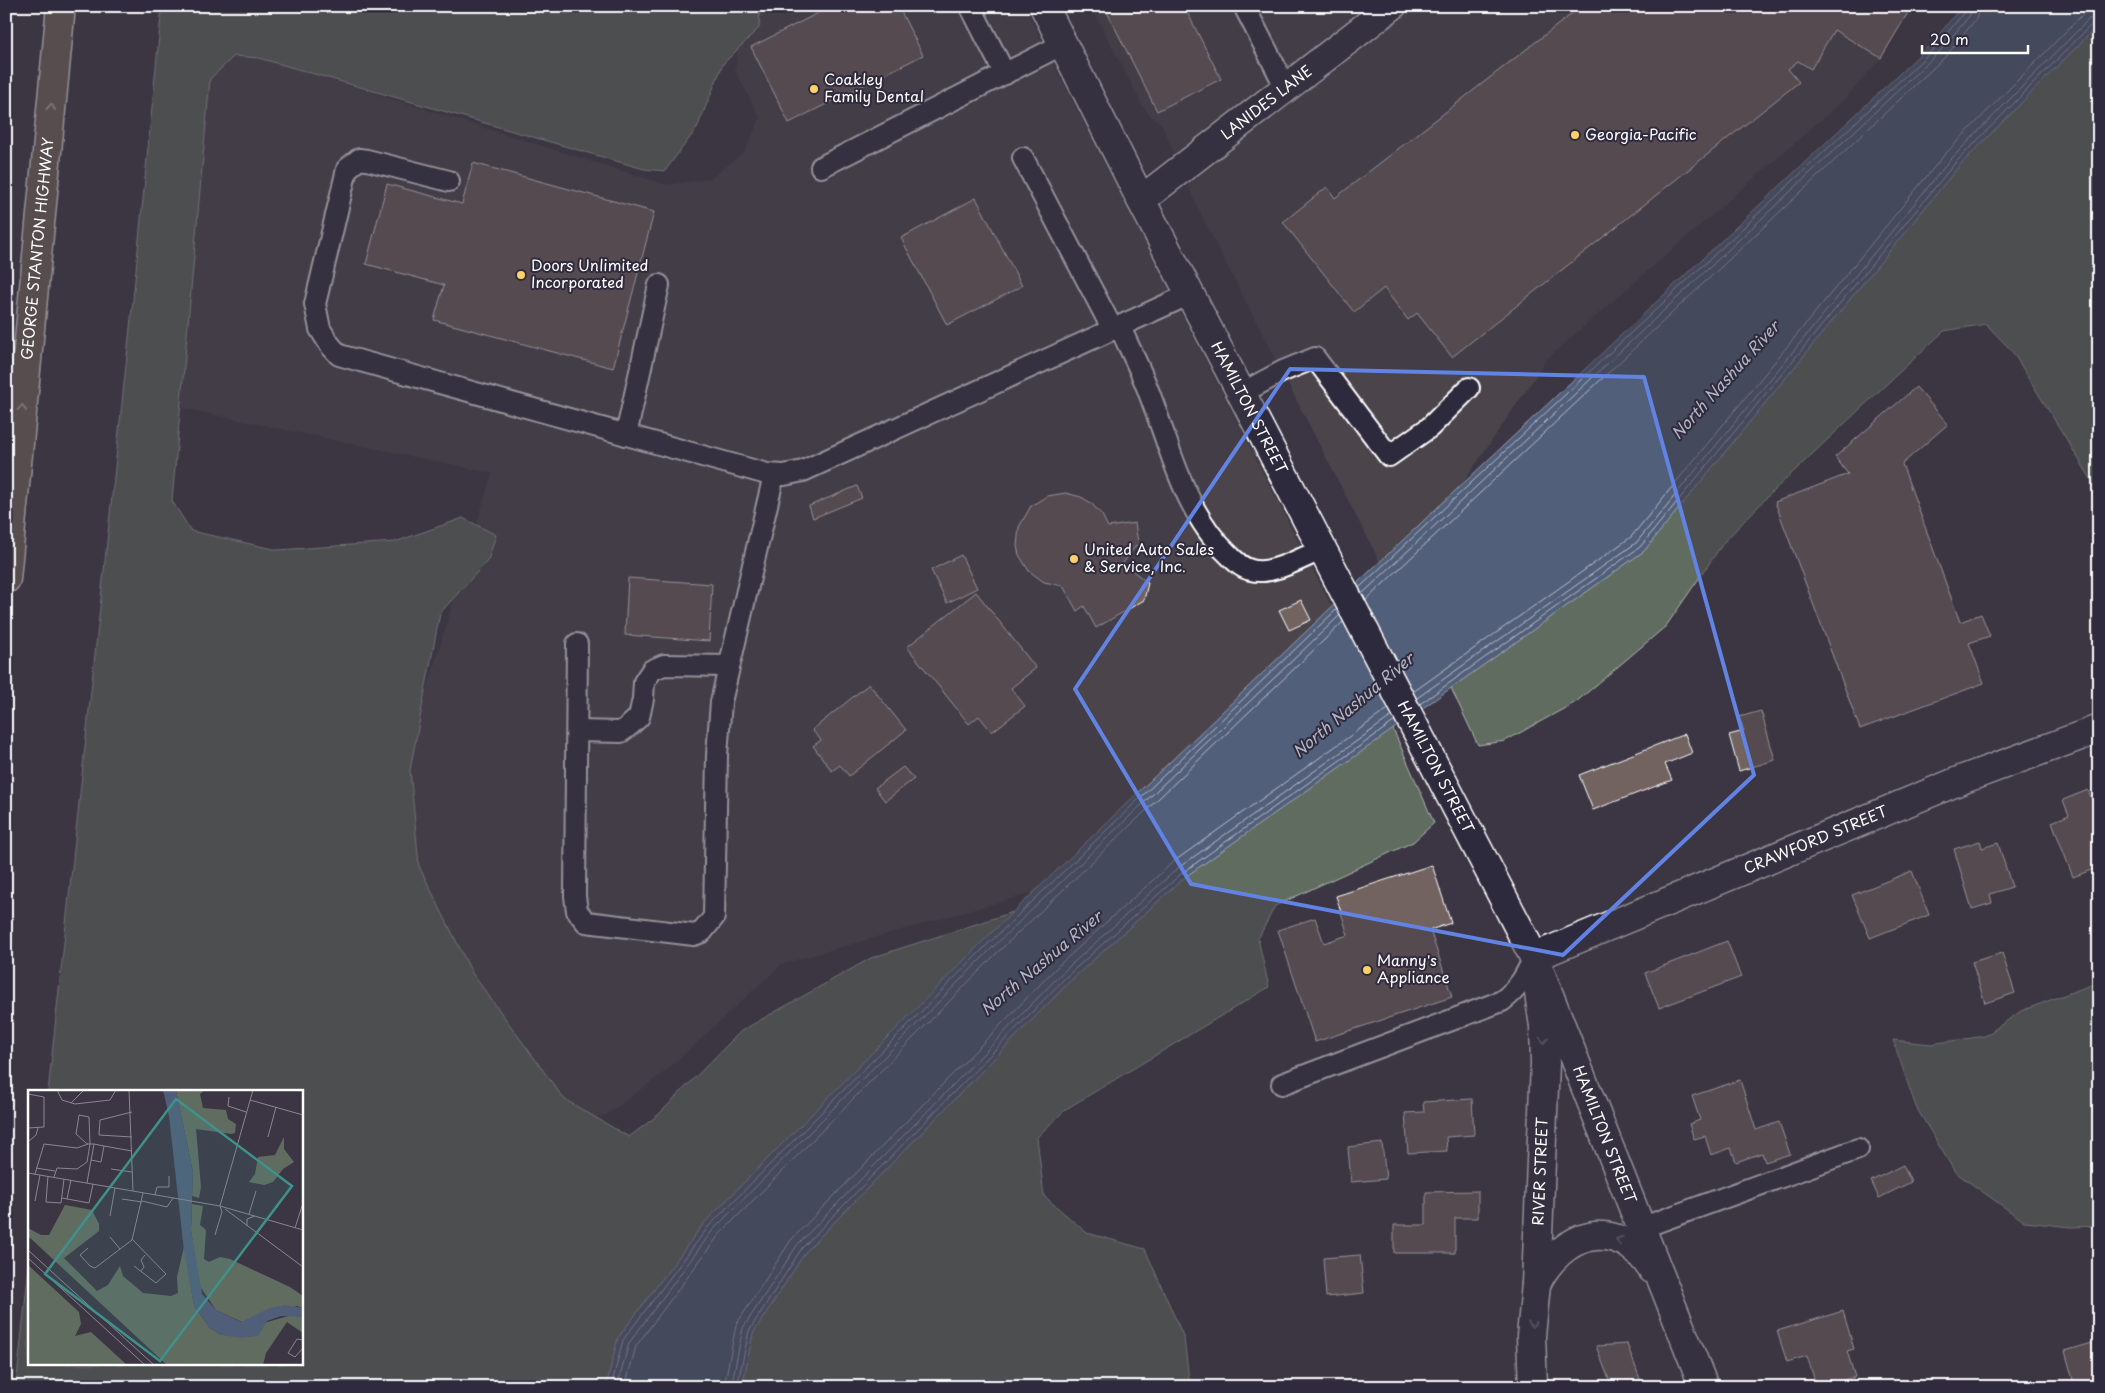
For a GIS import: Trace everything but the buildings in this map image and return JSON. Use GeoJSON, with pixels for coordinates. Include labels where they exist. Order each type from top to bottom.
{"type":"FeatureCollection","features":[{"type":"Feature","properties":{"kind":"highway","name":"GEORGE STANTON HIGHWAY"},"geometry":{"type":"LineString","coordinates":[[6,579],[61,6]]}},
{"type":"Feature","properties":{"kind":"main road","name":"HAMILTON STREET"},"geometry":{"type":"LineString","coordinates":[[1044,6],[1141,200],[1534,957],[1704,1387]]}},
{"type":"Feature","properties":{"kind":"main road","name":"LANIDES LANE"},"geometry":{"type":"LineString","coordinates":[[1141,200],[1392,6]]}},
{"type":"Feature","properties":{"kind":"main road","name":"CRAWFORD STREET"},"geometry":{"type":"LineString","coordinates":[[1534,957],[1961,780],[2099,729]]}},
{"type":"Feature","properties":{"kind":"main road","name":"RIVER STREET"},"geometry":{"type":"LineString","coordinates":[[1533,1387],[1531,1336],[1536,1284],[1544,1026],[1534,957]]}},
{"type":"Feature","properties":{"kind":"main road"},"geometry":{"type":"LineString","coordinates":[[1536,1284],[1543,1270],[1561,1250],[1572,1242],[1595,1235],[1605,1235],[1624,1240],[1635,1249],[1649,1264],[1664,1286]]}},
{"type":"Feature","properties":{"kind":"lane"},"geometry":{"type":"LineString","coordinates":[[970,6],[1004,74]]}},
{"type":"Feature","properties":{"kind":"lane"},"geometry":{"type":"LineString","coordinates":[[1244,6],[1286,88]]}},
{"type":"Feature","properties":{"kind":"lane"},"geometry":{"type":"LineString","coordinates":[[821,167],[1063,44]]}},
{"type":"Feature","properties":{"kind":"lane"},"geometry":{"type":"LineString","coordinates":[[1023,158],[1147,387],[1190,502],[1221,548],[1241,567],[1253,571],[1268,572],[1322,549]]}},
{"type":"Feature","properties":{"kind":"lane"},"geometry":{"type":"LineString","coordinates":[[450,181],[359,159],[347,170],[315,304],[320,328],[330,345],[339,355],[774,474],[784,475],[803,471],[1190,294]]}},
{"type":"Feature","properties":{"kind":"lane"},"geometry":{"type":"LineString","coordinates":[[626,435],[659,285]]}},
{"type":"Feature","properties":{"kind":"lane"},"geometry":{"type":"LineString","coordinates":[[1242,393],[1283,370],[1315,358],[1389,456],[1430,427],[1469,388]]}},
{"type":"Feature","properties":{"kind":"lane"},"geometry":{"type":"LineString","coordinates":[[577,644],[574,896],[577,911],[586,922],[694,935],[702,932],[714,917],[717,755],[722,702],[774,474]]}},
{"type":"Feature","properties":{"kind":"lane"},"geometry":{"type":"LineString","coordinates":[[576,731],[621,732],[630,726],[639,717],[644,699],[644,682],[652,670],[664,665],[729,666]]}},
{"type":"Feature","properties":{"kind":"lane"},"geometry":{"type":"LineString","coordinates":[[1282,1084],[1502,1001],[1517,990],[1527,975],[1534,957]]}},
{"type":"Feature","properties":{"kind":"lane"},"geometry":{"type":"LineString","coordinates":[[1641,1228],[1858,1149]]}},
{"type":"Feature","properties":{"kind":"highlighted area"},"geometry":{"type":"Polygon","coordinates":[[[1290,369],[1644,377],[1754,775],[1563,955],[1191,884],[1075,689],[1290,369]]]}},
{"type":"Feature","properties":{"kind":"shaded area"},"geometry":{"type":"Polygon","coordinates":[[[743,6],[1024,6],[1332,607],[1035,892],[782,964],[665,1072],[606,1115],[553,1123],[498,1051],[389,815],[492,473],[177,407],[203,73],[234,49],[667,185],[712,178],[745,151],[760,118],[735,70],[743,6]]]}},
{"type":"Feature","properties":{"kind":"shaded area"},"geometry":{"type":"Polygon","coordinates":[[[1091,6],[1912,6],[1881,58],[1845,99],[1548,358],[1462,484],[1380,562],[1202,217],[1161,123],[1150,116],[1142,105],[1091,6]]]}},
{"type":"Feature","properties":{"kind":"green space"},"geometry":{"type":"Polygon","coordinates":[[[162,6],[760,6],[759,28],[723,64],[697,128],[665,171],[644,169],[259,58],[234,56],[210,79],[172,501],[191,531],[278,550],[395,542],[463,518],[496,535],[488,560],[440,613],[410,770],[419,866],[472,973],[564,1099],[629,1137],[658,1115],[741,1031],[871,958],[1013,912],[705,1222],[618,1338],[606,1387],[16,1387],[28,1275],[28,1366],[302,1366],[302,1090],[48,1090],[133,300],[162,6]]]}},
{"type":"Feature","properties":{"kind":"green space"},"geometry":{"type":"Polygon","coordinates":[[[2099,24],[2099,492],[2012,351],[1986,324],[1944,331],[1772,492],[1724,542],[1666,626],[1576,702],[1505,741],[1478,745],[1451,688],[1644,551],[1959,166],[2099,24]]]}},
{"type":"Feature","properties":{"kind":"green space"},"geometry":{"type":"Polygon","coordinates":[[[1393,729],[1434,823],[1413,842],[1275,906],[1258,939],[1269,987],[1066,1109],[1037,1137],[1044,1196],[1087,1233],[1145,1249],[1184,1338],[1190,1387],[742,1387],[753,1333],[806,1251],[1071,980],[1185,877],[1393,729]]]}},
{"type":"Feature","properties":{"kind":"green space"},"geometry":{"type":"Polygon","coordinates":[[[2099,982],[2099,1226],[2071,1227],[2025,1222],[1955,1172],[1916,1107],[1893,1040],[1931,1044],[1985,1036],[2021,1011],[2099,982]]]}},
{"type":"Feature","properties":{"kind":"water","name":"North Nashua River"},"geometry":{"type":"Polygon","coordinates":[[[1962,6],[2099,6],[2099,24],[1959,166],[1644,551],[1185,877],[1071,980],[806,1251],[753,1333],[742,1387],[606,1387],[618,1338],[705,1222],[984,940],[1337,602],[1933,42],[1962,6]]]}},
{"type":"Feature","properties":{"kind":"place","name":"Coakley Family Dental"},"geometry":{"type":"Point","coordinates":[814,89]}},
{"type":"Feature","properties":{"kind":"place","name":"Georgia-Pacific"},"geometry":{"type":"Point","coordinates":[1575,135]}},
{"type":"Feature","properties":{"kind":"place","name":"Doors Unlimited Incorporated"},"geometry":{"type":"Point","coordinates":[521,275]}},
{"type":"Feature","properties":{"kind":"place","name":"United Auto Sales & Service, Inc."},"geometry":{"type":"Point","coordinates":[1074,559]}},
{"type":"Feature","properties":{"kind":"place","name":"Manny's Appliance"},"geometry":{"type":"Point","coordinates":[1367,970]}}]}
